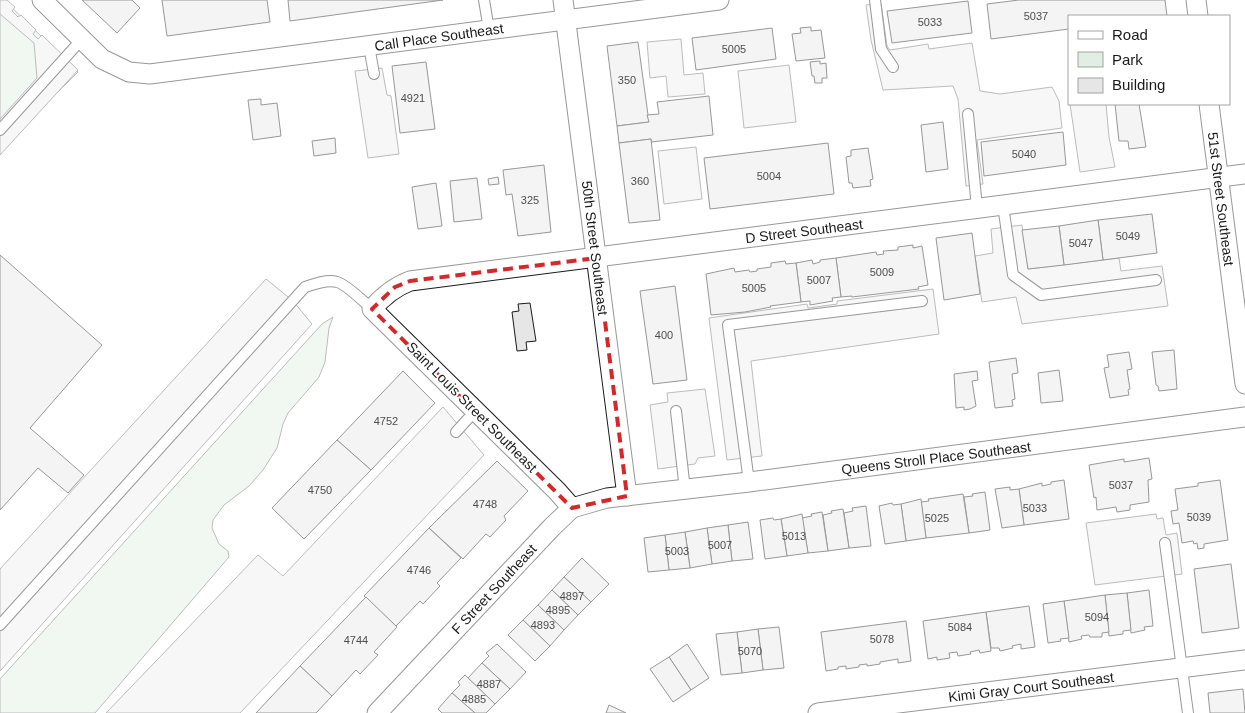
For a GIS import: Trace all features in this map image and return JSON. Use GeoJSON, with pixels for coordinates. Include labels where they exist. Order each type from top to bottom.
{"type":"FeatureCollection","features":[{"type":"Feature","properties":{"kind":"street"},"geometry":{"type":"LineString","coordinates":[[42,0],[82,39]]}},
{"type":"Feature","properties":{"kind":"street","name":"50th Street Southeast"},"geometry":{"type":"LineString","coordinates":[[564,0],[627,496]]}},
{"type":"Feature","properties":{"kind":"street","name":"Call Place Southeast"},"geometry":{"type":"LineString","coordinates":[[82,39],[102,59],[120,69],[139,74],[159,73],[720,0]]}},
{"type":"Feature","properties":{"kind":"street"},"geometry":{"type":"LineString","coordinates":[[1196,0],[1198,15]]}},
{"type":"Feature","properties":{"kind":"street","name":"51st Street Southeast"},"geometry":{"type":"LineString","coordinates":[[1209,105],[1218,178],[1239,288],[1245,384]]}},
{"type":"Feature","properties":{"kind":"street","name":"D Street Southeast"},"geometry":{"type":"LineString","coordinates":[[372,308],[395,287],[410,281],[1245,174]]}},
{"type":"Feature","properties":{"kind":"street","name":"Saint Louis Street Southeast"},"geometry":{"type":"LineString","coordinates":[[372,308],[572,508]]}},
{"type":"Feature","properties":{"kind":"street","name":"Queens Stroll Place Southeast"},"geometry":{"type":"LineString","coordinates":[[627,496],[749,482],[1245,417]]}},
{"type":"Feature","properties":{"kind":"street","name":"F Street Southeast"},"geometry":{"type":"LineString","coordinates":[[377,713],[552,526],[572,508],[607,498],[627,496]]}},
{"type":"Feature","properties":{"kind":"street","name":"Kimi Gray Court Southeast"},"geometry":{"type":"LineString","coordinates":[[818,713],[1245,660]]}},
{"type":"Feature","properties":{"kind":"lane"},"geometry":{"type":"LineString","coordinates":[[484,0],[489,30]]}},
{"type":"Feature","properties":{"kind":"lane"},"geometry":{"type":"LineString","coordinates":[[875,0],[881,50],[893,67]]}},
{"type":"Feature","properties":{"kind":"lane"},"geometry":{"type":"LineString","coordinates":[[0,130],[82,39]]}},
{"type":"Feature","properties":{"kind":"lane"},"geometry":{"type":"LineString","coordinates":[[369,46],[374,74]]}},
{"type":"Feature","properties":{"kind":"lane"},"geometry":{"type":"LineString","coordinates":[[968,114],[977,208]]}},
{"type":"Feature","properties":{"kind":"lane"},"geometry":{"type":"LineString","coordinates":[[1003,205],[1013,275],[1041,295],[1156,280]]}},
{"type":"Feature","properties":{"kind":"lane"},"geometry":{"type":"LineString","coordinates":[[0,625],[305,287],[319,282],[337,282],[360,297],[372,308]]}},
{"type":"Feature","properties":{"kind":"lane"},"geometry":{"type":"LineString","coordinates":[[749,482],[728,325],[922,301]]}},
{"type":"Feature","properties":{"kind":"lane"},"geometry":{"type":"LineString","coordinates":[[456,432],[475,411]]}},
{"type":"Feature","properties":{"kind":"lane"},"geometry":{"type":"LineString","coordinates":[[676,411],[685,490]]}},
{"type":"Feature","properties":{"kind":"lane"},"geometry":{"type":"LineString","coordinates":[[1165,543],[1188,713]]}},
{"type":"Feature","properties":{"kind":"highlighted area"},"geometry":{"type":"Polygon","coordinates":[[[597,258],[627,496],[572,508],[372,309],[395,287],[410,281],[597,258]]]}},
{"type":"Feature","properties":{"kind":"green space"},"geometry":{"type":"Polygon","coordinates":[[[0,0],[4,0],[78,72],[0,150],[0,0]]]}},
{"type":"Feature","properties":{"kind":"green space"},"geometry":{"type":"Polygon","coordinates":[[[333,317],[329,328],[325,362],[319,377],[288,413],[277,448],[263,470],[249,486],[224,505],[213,520],[212,528],[219,544],[228,551],[229,557],[95,713],[0,713],[0,679],[322,324],[333,317]]]}},
{"type":"Feature","properties":{"kind":"shaded area"},"geometry":{"type":"Polygon","coordinates":[[[0,0],[7,0],[15,7],[12,11],[18,17],[21,15],[36,30],[33,34],[38,39],[42,35],[78,70],[0,155],[0,119],[37,78],[34,43],[0,14],[0,0]]]}},
{"type":"Feature","properties":{"kind":"shaded area"},"geometry":{"type":"Polygon","coordinates":[[[881,3],[887,46],[890,50],[928,44],[929,49],[972,43],[980,91],[1000,94],[1052,87],[1059,101],[1062,128],[977,140],[983,184],[966,186],[958,99],[953,86],[883,90],[871,40],[866,5],[881,3]]]}},
{"type":"Feature","properties":{"kind":"shaded area"},"geometry":{"type":"Polygon","coordinates":[[[681,39],[684,75],[703,73],[705,94],[668,97],[666,76],[650,78],[647,42],[681,39]]]}},
{"type":"Feature","properties":{"kind":"shaded area"},"geometry":{"type":"Polygon","coordinates":[[[789,65],[796,122],[744,128],[738,71],[789,65]]]}},
{"type":"Feature","properties":{"kind":"shaded area"},"geometry":{"type":"Polygon","coordinates":[[[382,68],[387,95],[391,96],[399,154],[368,158],[355,71],[382,68]]]}},
{"type":"Feature","properties":{"kind":"shaded area"},"geometry":{"type":"Polygon","coordinates":[[[1070,105],[1106,105],[1109,137],[1115,167],[1080,172],[1070,105]]]}},
{"type":"Feature","properties":{"kind":"shaded area"},"geometry":{"type":"Polygon","coordinates":[[[696,147],[702,199],[664,204],[658,151],[696,147]]]}},
{"type":"Feature","properties":{"kind":"shaded area"},"geometry":{"type":"Polygon","coordinates":[[[1022,225],[1028,269],[1119,258],[1121,271],[1162,266],[1168,306],[1022,324],[1016,297],[982,302],[975,256],[993,253],[991,229],[1022,225]]]}},
{"type":"Feature","properties":{"kind":"shaded area"},"geometry":{"type":"Polygon","coordinates":[[[266,279],[293,301],[312,324],[0,671],[0,569],[266,279]]]}},
{"type":"Feature","properties":{"kind":"shaded area"},"geometry":{"type":"Polygon","coordinates":[[[933,289],[939,334],[751,361],[762,456],[727,460],[709,318],[807,304],[808,308],[837,304],[837,301],[933,289]]]}},
{"type":"Feature","properties":{"kind":"shaded area"},"geometry":{"type":"Polygon","coordinates":[[[705,389],[715,456],[698,458],[695,464],[658,469],[650,405],[668,402],[667,393],[705,389]]]}},
{"type":"Feature","properties":{"kind":"shaded area"},"geometry":{"type":"Polygon","coordinates":[[[443,407],[484,455],[240,713],[106,713],[258,555],[283,576],[443,407]]]}},
{"type":"Feature","properties":{"kind":"shaded area"},"geometry":{"type":"Polygon","coordinates":[[[1156,514],[1157,519],[1163,518],[1166,535],[1177,533],[1182,574],[1095,585],[1086,523],[1156,514]]]}},
{"type":"Feature","properties":{"kind":"building"},"geometry":{"type":"Polygon","coordinates":[[[82,0],[132,0],[140,8],[117,33],[82,0]]]}},
{"type":"Feature","properties":{"kind":"building"},"geometry":{"type":"Polygon","coordinates":[[[162,0],[267,0],[270,22],[167,36],[162,0]]]}},
{"type":"Feature","properties":{"kind":"building"},"geometry":{"type":"Polygon","coordinates":[[[288,0],[443,0],[290,21],[288,0]]]}},
{"type":"Feature","properties":{"kind":"building"},"geometry":{"type":"Polygon","coordinates":[[[1019,0],[1165,0],[1167,15],[1068,15],[1068,29],[991,39],[987,4],[1019,0]]]}},
{"type":"Feature","properties":{"kind":"building"},"geometry":{"type":"Polygon","coordinates":[[[968,1],[972,33],[892,43],[887,11],[968,1]]]}},
{"type":"Feature","properties":{"kind":"building"},"geometry":{"type":"Polygon","coordinates":[[[811,27],[811,31],[821,30],[825,58],[796,61],[792,34],[801,33],[800,28],[811,27]]]}},
{"type":"Feature","properties":{"kind":"building"},"geometry":{"type":"Polygon","coordinates":[[[772,28],[776,59],[696,70],[692,38],[772,28]]]}},
{"type":"Feature","properties":{"kind":"building"},"geometry":{"type":"Polygon","coordinates":[[[638,42],[649,122],[617,126],[607,46],[638,42]]]}},
{"type":"Feature","properties":{"kind":"building"},"geometry":{"type":"Polygon","coordinates":[[[820,61],[820,64],[826,63],[827,78],[822,78],[822,83],[815,83],[810,62],[820,61]]]}},
{"type":"Feature","properties":{"kind":"building"},"geometry":{"type":"Polygon","coordinates":[[[426,62],[435,129],[400,133],[392,66],[426,62]]]}},
{"type":"Feature","properties":{"kind":"building"},"geometry":{"type":"Polygon","coordinates":[[[709,96],[713,135],[651,142],[651,139],[619,143],[617,126],[649,122],[647,115],[659,114],[657,102],[709,96]]]}},
{"type":"Feature","properties":{"kind":"building"},"geometry":{"type":"Polygon","coordinates":[[[261,99],[261,105],[277,103],[281,136],[253,140],[248,100],[261,99]]]}},
{"type":"Feature","properties":{"kind":"building"},"geometry":{"type":"Polygon","coordinates":[[[1115,105],[1139,105],[1146,147],[1129,149],[1128,141],[1119,141],[1115,105]]]}},
{"type":"Feature","properties":{"kind":"building"},"geometry":{"type":"Polygon","coordinates":[[[943,122],[948,169],[926,172],[921,125],[943,122]]]}},
{"type":"Feature","properties":{"kind":"building"},"geometry":{"type":"Polygon","coordinates":[[[1063,132],[1066,165],[984,176],[981,142],[1063,132]]]}},
{"type":"Feature","properties":{"kind":"building"},"geometry":{"type":"Polygon","coordinates":[[[335,138],[336,153],[314,156],[312,141],[335,138]]]}},
{"type":"Feature","properties":{"kind":"building"},"geometry":{"type":"Polygon","coordinates":[[[651,139],[660,220],[629,223],[619,143],[651,139]]]}},
{"type":"Feature","properties":{"kind":"building"},"geometry":{"type":"Polygon","coordinates":[[[828,143],[834,194],[710,209],[704,158],[828,143]]]}},
{"type":"Feature","properties":{"kind":"building"},"geometry":{"type":"Polygon","coordinates":[[[868,148],[873,179],[870,180],[871,186],[853,188],[852,183],[849,183],[846,157],[851,156],[851,150],[868,148]]]}},
{"type":"Feature","properties":{"kind":"building"},"geometry":{"type":"Polygon","coordinates":[[[544,165],[551,232],[518,236],[512,194],[506,195],[503,170],[544,165]]]}},
{"type":"Feature","properties":{"kind":"building"},"geometry":{"type":"Polygon","coordinates":[[[498,177],[499,184],[489,185],[488,179],[498,177]]]}},
{"type":"Feature","properties":{"kind":"building"},"geometry":{"type":"Polygon","coordinates":[[[477,178],[482,219],[454,222],[450,181],[477,178]]]}},
{"type":"Feature","properties":{"kind":"building"},"geometry":{"type":"Polygon","coordinates":[[[436,183],[442,226],[418,229],[412,187],[436,183]]]}},
{"type":"Feature","properties":{"kind":"building"},"geometry":{"type":"Polygon","coordinates":[[[1152,214],[1157,253],[1103,260],[1098,220],[1152,214]]]}},
{"type":"Feature","properties":{"kind":"building"},"geometry":{"type":"Polygon","coordinates":[[[1098,220],[1103,260],[1064,265],[1059,226],[1098,220]]]}},
{"type":"Feature","properties":{"kind":"building"},"geometry":{"type":"Polygon","coordinates":[[[1059,226],[1064,265],[1028,269],[1022,230],[1059,226]]]}},
{"type":"Feature","properties":{"kind":"building"},"geometry":{"type":"Polygon","coordinates":[[[972,233],[980,294],[944,300],[936,238],[972,233]]]}},
{"type":"Feature","properties":{"kind":"building"},"geometry":{"type":"Polygon","coordinates":[[[913,245],[913,248],[922,246],[928,285],[918,287],[919,289],[841,297],[836,258],[876,252],[877,255],[884,254],[883,251],[898,250],[898,247],[913,245]]]}},
{"type":"Feature","properties":{"kind":"building"},"geometry":{"type":"Polygon","coordinates":[[[0,255],[102,345],[30,428],[84,475],[68,493],[38,468],[0,510],[0,255]]]}},
{"type":"Feature","properties":{"kind":"building"},"geometry":{"type":"Polygon","coordinates":[[[836,258],[841,297],[832,298],[833,301],[810,305],[810,301],[801,302],[796,263],[812,260],[813,264],[820,262],[820,260],[836,258]]]}},
{"type":"Feature","properties":{"kind":"building"},"geometry":{"type":"Polygon","coordinates":[[[785,261],[786,264],[796,263],[801,302],[770,306],[745,312],[711,315],[706,274],[734,268],[735,272],[757,271],[757,269],[771,267],[771,263],[785,261]]]}},
{"type":"Feature","properties":{"kind":"building"},"geometry":{"type":"Polygon","coordinates":[[[675,286],[687,380],[653,384],[640,291],[675,286]]]}},
{"type":"Feature","properties":{"kind":"building"},"geometry":{"type":"Polygon","coordinates":[[[530,303],[536,341],[526,342],[527,350],[517,351],[512,312],[519,311],[518,304],[530,303]]]}},
{"type":"Feature","properties":{"kind":"building"},"geometry":{"type":"Polygon","coordinates":[[[1174,350],[1177,389],[1159,391],[1156,385],[1152,352],[1174,350]]]}},
{"type":"Feature","properties":{"kind":"building"},"geometry":{"type":"Polygon","coordinates":[[[1129,352],[1132,369],[1127,370],[1129,395],[1110,398],[1104,368],[1109,367],[1107,355],[1129,352]]]}},
{"type":"Feature","properties":{"kind":"building"},"geometry":{"type":"Polygon","coordinates":[[[1016,358],[1018,373],[1012,374],[1015,399],[1012,400],[1013,406],[995,408],[989,362],[1016,358]]]}},
{"type":"Feature","properties":{"kind":"building"},"geometry":{"type":"Polygon","coordinates":[[[1059,370],[1063,401],[1041,403],[1038,373],[1059,370]]]}},
{"type":"Feature","properties":{"kind":"building"},"geometry":{"type":"Polygon","coordinates":[[[403,371],[435,403],[371,470],[337,440],[403,371]]]}},
{"type":"Feature","properties":{"kind":"building"},"geometry":{"type":"Polygon","coordinates":[[[977,371],[978,380],[972,381],[976,406],[964,410],[964,407],[956,408],[954,374],[977,371]]]}},
{"type":"Feature","properties":{"kind":"building"},"geometry":{"type":"Polygon","coordinates":[[[337,440],[371,470],[304,539],[272,508],[337,440]]]}},
{"type":"Feature","properties":{"kind":"building"},"geometry":{"type":"Polygon","coordinates":[[[1149,458],[1152,479],[1148,480],[1149,502],[1130,505],[1130,510],[1117,512],[1116,507],[1097,510],[1089,465],[1124,459],[1124,462],[1149,458]]]}},
{"type":"Feature","properties":{"kind":"building"},"geometry":{"type":"Polygon","coordinates":[[[497,461],[528,491],[504,516],[506,520],[490,537],[486,534],[463,559],[429,528],[497,461]]]}},
{"type":"Feature","properties":{"kind":"building"},"geometry":{"type":"Polygon","coordinates":[[[1064,480],[1069,519],[1024,525],[1019,489],[1042,483],[1042,486],[1064,480]]]}},
{"type":"Feature","properties":{"kind":"building"},"geometry":{"type":"Polygon","coordinates":[[[1220,480],[1228,540],[1204,544],[1204,548],[1198,549],[1197,543],[1194,544],[1193,541],[1182,543],[1179,523],[1173,524],[1171,511],[1178,510],[1175,489],[1198,486],[1198,483],[1220,480]]]}},
{"type":"Feature","properties":{"kind":"building"},"geometry":{"type":"Polygon","coordinates":[[[1010,487],[1010,490],[1019,489],[1024,525],[1002,528],[995,489],[1010,487]]]}},
{"type":"Feature","properties":{"kind":"building"},"geometry":{"type":"Polygon","coordinates":[[[985,492],[990,530],[969,533],[964,497],[985,492]]]}},
{"type":"Feature","properties":{"kind":"building"},"geometry":{"type":"Polygon","coordinates":[[[963,494],[969,533],[926,538],[921,502],[929,501],[928,499],[963,494]]]}},
{"type":"Feature","properties":{"kind":"building"},"geometry":{"type":"Polygon","coordinates":[[[921,499],[926,538],[906,541],[901,504],[921,499]]]}},
{"type":"Feature","properties":{"kind":"building"},"geometry":{"type":"Polygon","coordinates":[[[892,503],[893,505],[901,504],[906,541],[885,544],[879,506],[892,503]]]}},
{"type":"Feature","properties":{"kind":"building"},"geometry":{"type":"Polygon","coordinates":[[[866,506],[871,546],[849,548],[844,513],[853,511],[852,508],[866,506]]]}},
{"type":"Feature","properties":{"kind":"building"},"geometry":{"type":"Polygon","coordinates":[[[843,509],[849,548],[828,551],[823,515],[832,513],[831,511],[843,509]]]}},
{"type":"Feature","properties":{"kind":"building"},"geometry":{"type":"Polygon","coordinates":[[[822,512],[828,551],[808,553],[802,518],[822,512]]]}},
{"type":"Feature","properties":{"kind":"building"},"geometry":{"type":"Polygon","coordinates":[[[802,514],[808,553],[787,556],[781,519],[802,514]]]}},
{"type":"Feature","properties":{"kind":"building"},"geometry":{"type":"Polygon","coordinates":[[[773,518],[774,520],[781,519],[787,556],[765,559],[760,520],[773,518]]]}},
{"type":"Feature","properties":{"kind":"building"},"geometry":{"type":"Polygon","coordinates":[[[748,522],[753,559],[732,561],[728,525],[748,522]]]}},
{"type":"Feature","properties":{"kind":"building"},"geometry":{"type":"Polygon","coordinates":[[[728,525],[732,561],[712,564],[707,528],[728,525]]]}},
{"type":"Feature","properties":{"kind":"building"},"geometry":{"type":"Polygon","coordinates":[[[429,528],[461,558],[437,583],[440,586],[423,604],[420,601],[396,626],[364,596],[429,528]]]}},
{"type":"Feature","properties":{"kind":"building"},"geometry":{"type":"Polygon","coordinates":[[[707,528],[712,564],[690,568],[685,532],[707,528]]]}},
{"type":"Feature","properties":{"kind":"building"},"geometry":{"type":"Polygon","coordinates":[[[685,532],[690,568],[669,570],[665,535],[685,532]]]}},
{"type":"Feature","properties":{"kind":"building"},"geometry":{"type":"Polygon","coordinates":[[[665,535],[669,570],[648,572],[644,538],[665,535]]]}},
{"type":"Feature","properties":{"kind":"building"},"geometry":{"type":"Polygon","coordinates":[[[582,558],[609,584],[591,602],[564,577],[582,558]]]}},
{"type":"Feature","properties":{"kind":"building"},"geometry":{"type":"Polygon","coordinates":[[[1231,564],[1239,628],[1202,633],[1194,569],[1231,564]]]}},
{"type":"Feature","properties":{"kind":"building"},"geometry":{"type":"Polygon","coordinates":[[[564,577],[591,602],[578,615],[552,590],[564,577]]]}},
{"type":"Feature","properties":{"kind":"building"},"geometry":{"type":"Polygon","coordinates":[[[552,590],[578,615],[564,630],[538,605],[552,590]]]}},
{"type":"Feature","properties":{"kind":"building"},"geometry":{"type":"Polygon","coordinates":[[[1149,590],[1153,626],[1144,627],[1145,630],[1131,633],[1127,593],[1149,590]]]}},
{"type":"Feature","properties":{"kind":"building"},"geometry":{"type":"Polygon","coordinates":[[[1127,593],[1131,630],[1123,631],[1123,634],[1109,636],[1105,595],[1127,593]]]}},
{"type":"Feature","properties":{"kind":"building"},"geometry":{"type":"Polygon","coordinates":[[[1105,595],[1109,632],[1102,633],[1102,637],[1081,636],[1082,639],[1069,642],[1064,601],[1105,595]]]}},
{"type":"Feature","properties":{"kind":"building"},"geometry":{"type":"Polygon","coordinates":[[[366,597],[397,627],[374,652],[378,655],[360,674],[356,670],[332,696],[300,666],[366,597]]]}},
{"type":"Feature","properties":{"kind":"building"},"geometry":{"type":"Polygon","coordinates":[[[1064,601],[1069,638],[1048,643],[1043,604],[1064,601]]]}},
{"type":"Feature","properties":{"kind":"building"},"geometry":{"type":"Polygon","coordinates":[[[538,605],[564,630],[550,646],[523,620],[538,605]]]}},
{"type":"Feature","properties":{"kind":"building"},"geometry":{"type":"Polygon","coordinates":[[[1029,606],[1035,647],[1021,649],[1021,644],[1000,651],[999,648],[991,648],[986,612],[1029,606]]]}},
{"type":"Feature","properties":{"kind":"building"},"geometry":{"type":"Polygon","coordinates":[[[986,612],[991,651],[980,653],[979,650],[970,652],[971,654],[958,656],[957,652],[949,653],[950,658],[937,660],[937,657],[928,659],[923,621],[986,612]]]}},
{"type":"Feature","properties":{"kind":"building"},"geometry":{"type":"Polygon","coordinates":[[[523,620],[550,646],[535,661],[508,635],[523,620]]]}},
{"type":"Feature","properties":{"kind":"building"},"geometry":{"type":"Polygon","coordinates":[[[906,621],[911,661],[898,663],[898,659],[880,662],[880,664],[859,665],[859,667],[846,669],[846,666],[838,667],[838,669],[826,671],[821,632],[906,621]]]}},
{"type":"Feature","properties":{"kind":"building"},"geometry":{"type":"Polygon","coordinates":[[[779,627],[784,668],[763,670],[758,629],[779,627]]]}},
{"type":"Feature","properties":{"kind":"building"},"geometry":{"type":"Polygon","coordinates":[[[758,629],[763,670],[742,673],[737,632],[758,629]]]}},
{"type":"Feature","properties":{"kind":"building"},"geometry":{"type":"Polygon","coordinates":[[[737,632],[742,673],[721,675],[716,634],[737,632]]]}},
{"type":"Feature","properties":{"kind":"building"},"geometry":{"type":"Polygon","coordinates":[[[497,644],[526,672],[510,689],[482,663],[489,656],[486,653],[497,644]]]}},
{"type":"Feature","properties":{"kind":"building"},"geometry":{"type":"Polygon","coordinates":[[[687,644],[709,678],[691,690],[669,657],[687,644]]]}},
{"type":"Feature","properties":{"kind":"building"},"geometry":{"type":"Polygon","coordinates":[[[669,657],[691,690],[673,702],[650,669],[669,657]]]}},
{"type":"Feature","properties":{"kind":"building"},"geometry":{"type":"Polygon","coordinates":[[[482,663],[510,689],[495,704],[468,678],[482,663]]]}},
{"type":"Feature","properties":{"kind":"building"},"geometry":{"type":"Polygon","coordinates":[[[300,666],[332,696],[316,713],[256,713],[300,666]]]}},
{"type":"Feature","properties":{"kind":"building"},"geometry":{"type":"Polygon","coordinates":[[[465,675],[495,704],[486,713],[475,713],[452,693],[460,685],[458,682],[465,675]]]}},
{"type":"Feature","properties":{"kind":"building"},"geometry":{"type":"Polygon","coordinates":[[[1243,689],[1245,713],[1210,713],[1208,693],[1243,689]]]}},
{"type":"Feature","properties":{"kind":"building"},"geometry":{"type":"Polygon","coordinates":[[[452,693],[475,713],[442,713],[438,709],[452,693]]]}},
{"type":"Feature","properties":{"kind":"building"},"geometry":{"type":"Polygon","coordinates":[[[609,705],[626,713],[606,713],[609,705]]]}}]}
